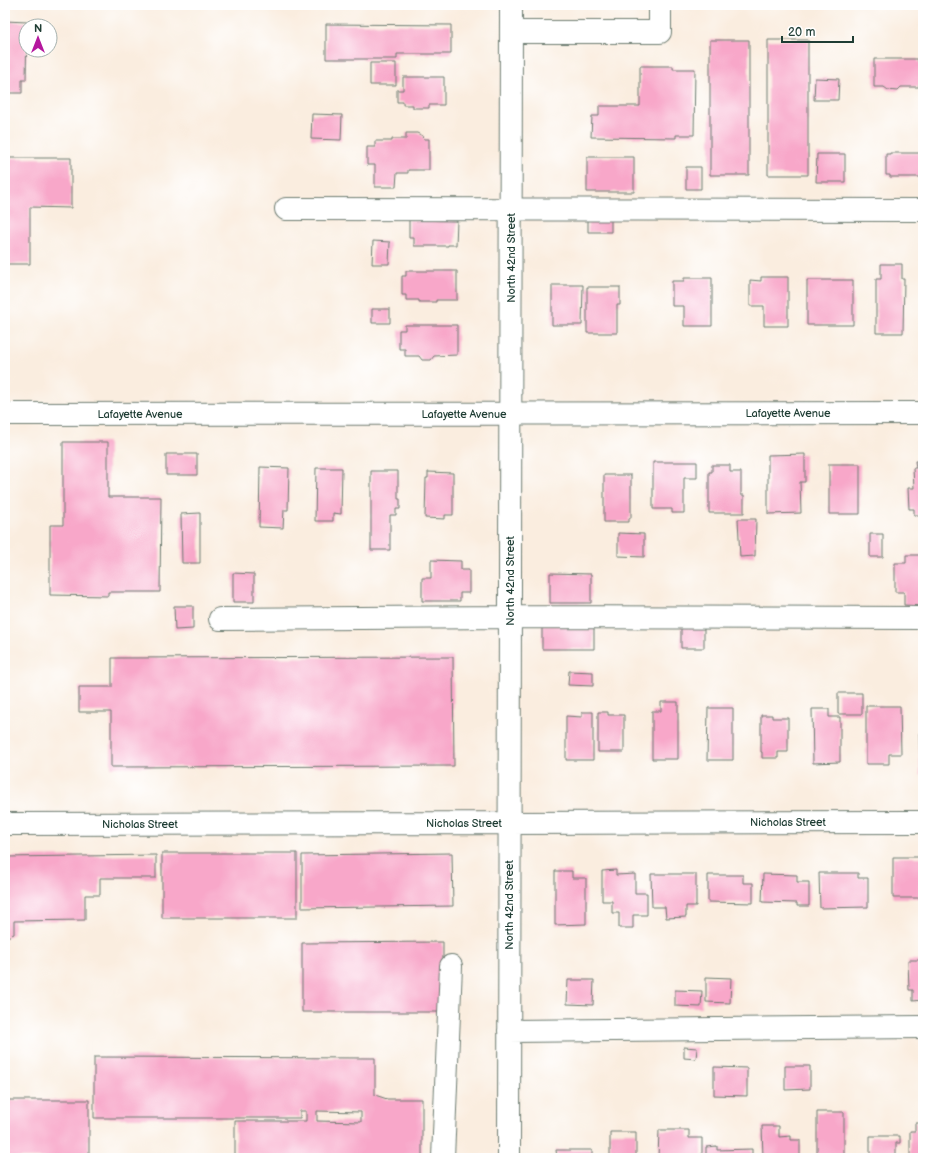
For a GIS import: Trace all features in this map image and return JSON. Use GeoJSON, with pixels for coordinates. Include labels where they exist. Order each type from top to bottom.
{"type":"FeatureCollection","features":[{"type":"Feature","properties":{"kind":"street","name":"North 42nd Street"},"geometry":{"type":"LineString","coordinates":[[509,1158],[511,5]]}},
{"type":"Feature","properties":{"kind":"street"},"geometry":{"type":"LineString","coordinates":[[511,32],[660,32],[660,5]]}},
{"type":"Feature","properties":{"kind":"street"},"geometry":{"type":"LineString","coordinates":[[286,209],[923,210]]}},
{"type":"Feature","properties":{"kind":"street","name":"Lafayette Avenue"},"geometry":{"type":"LineString","coordinates":[[5,414],[923,413]]}},
{"type":"Feature","properties":{"kind":"street"},"geometry":{"type":"LineString","coordinates":[[220,619],[510,617],[923,618]]}},
{"type":"Feature","properties":{"kind":"street","name":"Nicholas Street"},"geometry":{"type":"LineString","coordinates":[[5,824],[923,822]]}},
{"type":"Feature","properties":{"kind":"street"},"geometry":{"type":"LineString","coordinates":[[443,1158],[451,966]]}},
{"type":"Feature","properties":{"kind":"street"},"geometry":{"type":"LineString","coordinates":[[509,1031],[923,1027]]}},
{"type":"Feature","properties":{"kind":"building"},"geometry":{"type":"Polygon","coordinates":[[[5,21],[18,22],[18,58],[26,58],[26,80],[22,80],[22,93],[5,93],[5,21]]]}},
{"type":"Feature","properties":{"kind":"building"},"geometry":{"type":"Polygon","coordinates":[[[326,24],[451,25],[451,54],[397,54],[397,59],[326,59],[326,24]]]}},
{"type":"Feature","properties":{"kind":"building"},"geometry":{"type":"Polygon","coordinates":[[[710,40],[749,40],[749,175],[710,175],[710,40]]]}},
{"type":"Feature","properties":{"kind":"building"},"geometry":{"type":"Polygon","coordinates":[[[768,40],[808,40],[808,175],[768,175],[768,40]]]}},
{"type":"Feature","properties":{"kind":"building"},"geometry":{"type":"Polygon","coordinates":[[[874,59],[918,59],[918,62],[923,63],[923,84],[919,84],[919,87],[901,87],[897,91],[888,90],[884,87],[874,87],[874,59]]]}},
{"type":"Feature","properties":{"kind":"building"},"geometry":{"type":"Polygon","coordinates":[[[370,63],[396,63],[396,85],[370,85],[370,63]]]}},
{"type":"Feature","properties":{"kind":"building"},"geometry":{"type":"Polygon","coordinates":[[[640,66],[673,66],[673,69],[695,69],[694,135],[676,135],[676,138],[591,137],[592,116],[599,116],[599,106],[640,106],[640,66]]]}},
{"type":"Feature","properties":{"kind":"building"},"geometry":{"type":"Polygon","coordinates":[[[403,77],[444,77],[444,105],[429,105],[429,108],[413,108],[413,105],[403,105],[403,102],[397,102],[397,90],[403,90],[403,77]]]}},
{"type":"Feature","properties":{"kind":"building"},"geometry":{"type":"Polygon","coordinates":[[[815,78],[839,79],[838,100],[814,100],[815,78]]]}},
{"type":"Feature","properties":{"kind":"building"},"geometry":{"type":"Polygon","coordinates":[[[312,114],[342,115],[341,140],[311,139],[312,114]]]}},
{"type":"Feature","properties":{"kind":"building"},"geometry":{"type":"Polygon","coordinates":[[[406,133],[417,133],[423,136],[424,139],[429,139],[429,170],[408,170],[408,173],[397,173],[396,187],[375,187],[375,165],[367,165],[367,147],[375,147],[375,141],[406,139],[406,133]]]}},
{"type":"Feature","properties":{"kind":"building"},"geometry":{"type":"Polygon","coordinates":[[[923,153],[923,177],[890,177],[890,175],[886,175],[886,154],[923,153]]]}},
{"type":"Feature","properties":{"kind":"building"},"geometry":{"type":"Polygon","coordinates":[[[817,154],[845,154],[845,182],[816,182],[817,154]]]}},
{"type":"Feature","properties":{"kind":"building"},"geometry":{"type":"Polygon","coordinates":[[[587,157],[634,157],[634,192],[587,192],[587,157]]]}},
{"type":"Feature","properties":{"kind":"building"},"geometry":{"type":"Polygon","coordinates":[[[5,158],[71,158],[71,208],[30,207],[30,264],[5,264],[5,158]]]}},
{"type":"Feature","properties":{"kind":"building"},"geometry":{"type":"Polygon","coordinates":[[[686,167],[701,167],[701,189],[686,189],[686,167]]]}},
{"type":"Feature","properties":{"kind":"building"},"geometry":{"type":"Polygon","coordinates":[[[588,216],[611,216],[611,232],[588,232],[588,216]]]}},
{"type":"Feature","properties":{"kind":"building"},"geometry":{"type":"Polygon","coordinates":[[[409,220],[457,221],[456,245],[414,246],[414,238],[409,238],[409,220]]]}},
{"type":"Feature","properties":{"kind":"building"},"geometry":{"type":"Polygon","coordinates":[[[373,241],[390,242],[389,264],[372,264],[373,241]]]}},
{"type":"Feature","properties":{"kind":"building"},"geometry":{"type":"Polygon","coordinates":[[[881,264],[902,264],[902,279],[904,279],[903,333],[876,333],[876,279],[881,279],[881,264]]]}},
{"type":"Feature","properties":{"kind":"building"},"geometry":{"type":"Polygon","coordinates":[[[406,271],[457,271],[457,300],[419,302],[419,300],[406,300],[406,295],[402,295],[402,276],[406,276],[406,271]]]}},
{"type":"Feature","properties":{"kind":"building"},"geometry":{"type":"Polygon","coordinates":[[[761,277],[788,277],[788,326],[764,326],[764,306],[750,306],[750,280],[761,281],[761,277]]]}},
{"type":"Feature","properties":{"kind":"building"},"geometry":{"type":"Polygon","coordinates":[[[684,278],[712,278],[712,326],[684,326],[684,306],[672,306],[672,281],[684,281],[684,278]]]}},
{"type":"Feature","properties":{"kind":"building"},"geometry":{"type":"Polygon","coordinates":[[[807,280],[853,280],[853,325],[807,325],[807,280]]]}},
{"type":"Feature","properties":{"kind":"building"},"geometry":{"type":"Polygon","coordinates":[[[552,285],[583,285],[582,325],[552,325],[552,285]]]}},
{"type":"Feature","properties":{"kind":"building"},"geometry":{"type":"Polygon","coordinates":[[[587,287],[620,287],[620,305],[617,305],[617,333],[587,333],[587,287]]]}},
{"type":"Feature","properties":{"kind":"building"},"geometry":{"type":"Polygon","coordinates":[[[372,309],[390,309],[390,323],[372,323],[372,309]]]}},
{"type":"Feature","properties":{"kind":"building"},"geometry":{"type":"Polygon","coordinates":[[[405,325],[457,325],[457,355],[434,356],[431,360],[422,360],[419,356],[405,356],[405,349],[399,349],[399,330],[405,330],[405,325]]]}},
{"type":"Feature","properties":{"kind":"building"},"geometry":{"type":"Polygon","coordinates":[[[63,442],[108,442],[108,497],[161,497],[160,592],[108,592],[108,596],[50,595],[50,525],[63,525],[63,442]]]}},
{"type":"Feature","properties":{"kind":"building"},"geometry":{"type":"Polygon","coordinates":[[[166,454],[197,454],[197,475],[166,475],[166,454]]]}},
{"type":"Feature","properties":{"kind":"building"},"geometry":{"type":"Polygon","coordinates":[[[805,454],[805,482],[800,482],[801,513],[768,514],[768,455],[805,454]]]}},
{"type":"Feature","properties":{"kind":"building"},"geometry":{"type":"Polygon","coordinates":[[[915,461],[923,461],[923,515],[914,515],[914,509],[909,509],[908,488],[914,488],[913,468],[916,468],[915,461]]]}},
{"type":"Feature","properties":{"kind":"building"},"geometry":{"type":"Polygon","coordinates":[[[653,462],[697,462],[697,478],[684,478],[684,513],[672,513],[672,509],[653,509],[653,462]]]}},
{"type":"Feature","properties":{"kind":"building"},"geometry":{"type":"Polygon","coordinates":[[[829,464],[860,464],[860,514],[829,514],[829,464]]]}},
{"type":"Feature","properties":{"kind":"building"},"geometry":{"type":"Polygon","coordinates":[[[712,465],[730,465],[730,472],[741,472],[741,495],[744,495],[744,513],[709,513],[709,472],[712,472],[712,465]]]}},
{"type":"Feature","properties":{"kind":"building"},"geometry":{"type":"Polygon","coordinates":[[[260,467],[289,468],[288,510],[284,510],[283,528],[259,527],[260,467]]]}},
{"type":"Feature","properties":{"kind":"building"},"geometry":{"type":"Polygon","coordinates":[[[316,468],[342,468],[341,514],[333,513],[333,521],[315,521],[316,468]]]}},
{"type":"Feature","properties":{"kind":"building"},"geometry":{"type":"Polygon","coordinates":[[[371,471],[398,471],[398,499],[400,499],[400,509],[396,509],[396,515],[390,515],[390,550],[371,550],[371,471]]]}},
{"type":"Feature","properties":{"kind":"building"},"geometry":{"type":"Polygon","coordinates":[[[428,472],[453,473],[453,515],[445,515],[445,519],[425,518],[426,478],[428,478],[428,472]]]}},
{"type":"Feature","properties":{"kind":"building"},"geometry":{"type":"Polygon","coordinates":[[[604,475],[631,475],[631,518],[629,518],[629,522],[604,522],[604,475]]]}},
{"type":"Feature","properties":{"kind":"building"},"geometry":{"type":"Polygon","coordinates":[[[200,513],[200,563],[182,563],[181,514],[200,513]]]}},
{"type":"Feature","properties":{"kind":"building"},"geometry":{"type":"Polygon","coordinates":[[[738,519],[756,519],[755,556],[740,557],[738,519]]]}},
{"type":"Feature","properties":{"kind":"building"},"geometry":{"type":"Polygon","coordinates":[[[618,533],[644,534],[644,557],[618,556],[618,533]]]}},
{"type":"Feature","properties":{"kind":"building"},"geometry":{"type":"Polygon","coordinates":[[[870,534],[883,534],[883,557],[870,557],[870,534]]]}},
{"type":"Feature","properties":{"kind":"building"},"geometry":{"type":"Polygon","coordinates":[[[906,555],[923,555],[923,606],[904,605],[904,592],[895,592],[895,563],[906,563],[906,555]]]}},
{"type":"Feature","properties":{"kind":"building"},"geometry":{"type":"Polygon","coordinates":[[[431,560],[461,561],[461,570],[469,570],[469,593],[460,593],[460,601],[422,601],[422,578],[431,578],[431,560]]]}},
{"type":"Feature","properties":{"kind":"building"},"geometry":{"type":"Polygon","coordinates":[[[233,573],[254,574],[254,602],[233,602],[233,573]]]}},
{"type":"Feature","properties":{"kind":"building"},"geometry":{"type":"Polygon","coordinates":[[[550,573],[591,574],[591,603],[550,603],[550,573]]]}},
{"type":"Feature","properties":{"kind":"building"},"geometry":{"type":"Polygon","coordinates":[[[174,606],[193,606],[193,629],[175,630],[174,606]]]}},
{"type":"Feature","properties":{"kind":"building"},"geometry":{"type":"Polygon","coordinates":[[[542,624],[594,624],[594,649],[542,649],[542,624]]]}},
{"type":"Feature","properties":{"kind":"building"},"geometry":{"type":"Polygon","coordinates":[[[681,624],[704,624],[704,648],[681,648],[681,624]]]}},
{"type":"Feature","properties":{"kind":"building"},"geometry":{"type":"Polygon","coordinates":[[[453,657],[454,766],[111,767],[111,712],[79,712],[79,687],[112,687],[112,658],[453,657]]]}},
{"type":"Feature","properties":{"kind":"building"},"geometry":{"type":"Polygon","coordinates":[[[569,671],[593,672],[593,686],[568,685],[569,671]]]}},
{"type":"Feature","properties":{"kind":"building"},"geometry":{"type":"Polygon","coordinates":[[[838,693],[862,693],[862,714],[838,714],[838,693]]]}},
{"type":"Feature","properties":{"kind":"building"},"geometry":{"type":"Polygon","coordinates":[[[661,702],[678,702],[678,759],[652,759],[652,711],[661,711],[661,702]]]}},
{"type":"Feature","properties":{"kind":"building"},"geometry":{"type":"Polygon","coordinates":[[[866,706],[900,706],[901,754],[889,754],[889,764],[866,764],[866,706]]]}},
{"type":"Feature","properties":{"kind":"building"},"geometry":{"type":"Polygon","coordinates":[[[708,708],[733,708],[733,760],[707,760],[708,708]]]}},
{"type":"Feature","properties":{"kind":"building"},"geometry":{"type":"Polygon","coordinates":[[[812,709],[829,709],[829,717],[840,717],[840,762],[813,763],[812,709]]]}},
{"type":"Feature","properties":{"kind":"building"},"geometry":{"type":"Polygon","coordinates":[[[582,712],[593,712],[593,760],[566,760],[566,716],[582,717],[582,712]]]}},
{"type":"Feature","properties":{"kind":"building"},"geometry":{"type":"Polygon","coordinates":[[[598,712],[608,712],[608,715],[624,715],[624,752],[598,752],[598,712]]]}},
{"type":"Feature","properties":{"kind":"building"},"geometry":{"type":"Polygon","coordinates":[[[761,715],[772,715],[772,718],[788,718],[788,752],[778,752],[778,758],[762,758],[761,715]]]}},
{"type":"Feature","properties":{"kind":"building"},"geometry":{"type":"Polygon","coordinates":[[[921,727],[923,727],[923,775],[920,775],[919,733],[921,733],[921,727]]]}},
{"type":"Feature","properties":{"kind":"building"},"geometry":{"type":"Polygon","coordinates":[[[162,853],[297,853],[297,918],[162,918],[162,853]]]}},
{"type":"Feature","properties":{"kind":"building"},"geometry":{"type":"Polygon","coordinates":[[[452,853],[453,906],[302,908],[302,855],[452,853]]]}},
{"type":"Feature","properties":{"kind":"building"},"geometry":{"type":"Polygon","coordinates":[[[156,855],[156,878],[100,878],[100,895],[85,895],[85,920],[14,921],[14,934],[5,938],[5,857],[156,855]]]}},
{"type":"Feature","properties":{"kind":"building"},"geometry":{"type":"Polygon","coordinates":[[[893,857],[923,857],[923,898],[893,898],[893,857]]]}},
{"type":"Feature","properties":{"kind":"building"},"geometry":{"type":"Polygon","coordinates":[[[616,870],[616,875],[635,874],[635,893],[647,893],[647,915],[633,915],[633,928],[619,928],[619,913],[612,913],[612,901],[602,901],[602,871],[616,870]]]}},
{"type":"Feature","properties":{"kind":"building"},"geometry":{"type":"Polygon","coordinates":[[[555,871],[572,871],[572,878],[586,878],[586,924],[555,925],[555,871]]]}},
{"type":"Feature","properties":{"kind":"building"},"geometry":{"type":"Polygon","coordinates":[[[819,873],[858,873],[858,878],[868,878],[868,907],[820,908],[819,873]]]}},
{"type":"Feature","properties":{"kind":"building"},"geometry":{"type":"Polygon","coordinates":[[[651,874],[696,874],[696,906],[686,906],[686,917],[666,918],[665,907],[652,907],[651,874]]]}},
{"type":"Feature","properties":{"kind":"building"},"geometry":{"type":"Polygon","coordinates":[[[763,874],[797,875],[797,882],[809,882],[809,906],[797,906],[797,903],[762,902],[763,874]]]}},
{"type":"Feature","properties":{"kind":"building"},"geometry":{"type":"Polygon","coordinates":[[[708,875],[743,875],[743,883],[753,883],[753,903],[708,902],[708,875]]]}},
{"type":"Feature","properties":{"kind":"building"},"geometry":{"type":"Polygon","coordinates":[[[443,942],[443,1012],[302,1012],[302,943],[443,942]]]}},
{"type":"Feature","properties":{"kind":"building"},"geometry":{"type":"Polygon","coordinates":[[[908,960],[923,960],[923,1000],[913,1001],[913,990],[909,990],[908,960]]]}},
{"type":"Feature","properties":{"kind":"building"},"geometry":{"type":"Polygon","coordinates":[[[706,977],[731,978],[730,1003],[706,1002],[706,977]]]}},
{"type":"Feature","properties":{"kind":"building"},"geometry":{"type":"Polygon","coordinates":[[[568,980],[594,980],[593,1005],[567,1004],[568,980]]]}},
{"type":"Feature","properties":{"kind":"building"},"geometry":{"type":"Polygon","coordinates":[[[675,990],[702,991],[701,1007],[675,1006],[675,990]]]}},
{"type":"Feature","properties":{"kind":"building"},"geometry":{"type":"Polygon","coordinates":[[[684,1047],[697,1048],[696,1059],[684,1058],[684,1047]]]}},
{"type":"Feature","properties":{"kind":"building"},"geometry":{"type":"Polygon","coordinates":[[[94,1057],[375,1058],[375,1095],[387,1099],[422,1099],[422,1158],[235,1158],[235,1121],[306,1121],[306,1111],[300,1111],[300,1118],[94,1118],[94,1057]],[[317,1111],[317,1121],[361,1122],[361,1112],[317,1111]]]}},
{"type":"Feature","properties":{"kind":"building"},"geometry":{"type":"Polygon","coordinates":[[[785,1066],[810,1066],[810,1089],[785,1090],[785,1066]]]}},
{"type":"Feature","properties":{"kind":"building"},"geometry":{"type":"Polygon","coordinates":[[[714,1067],[747,1068],[747,1096],[714,1095],[714,1067]]]}},
{"type":"Feature","properties":{"kind":"building"},"geometry":{"type":"Polygon","coordinates":[[[5,1100],[89,1100],[89,1158],[5,1158],[5,1100]]]}},
{"type":"Feature","properties":{"kind":"building"},"geometry":{"type":"Polygon","coordinates":[[[817,1112],[844,1112],[844,1158],[817,1158],[817,1112]]]}},
{"type":"Feature","properties":{"kind":"building"},"geometry":{"type":"Polygon","coordinates":[[[915,1123],[923,1123],[923,1158],[910,1158],[910,1131],[915,1131],[915,1123]]]}},
{"type":"Feature","properties":{"kind":"building"},"geometry":{"type":"Polygon","coordinates":[[[762,1126],[779,1126],[779,1137],[791,1136],[791,1140],[800,1140],[800,1158],[763,1158],[762,1126]]]}},
{"type":"Feature","properties":{"kind":"building"},"geometry":{"type":"Polygon","coordinates":[[[659,1130],[689,1130],[689,1138],[702,1138],[702,1158],[658,1158],[659,1130]]]}},
{"type":"Feature","properties":{"kind":"building"},"geometry":{"type":"Polygon","coordinates":[[[610,1132],[636,1132],[636,1158],[610,1158],[610,1132]]]}},
{"type":"Feature","properties":{"kind":"building"},"geometry":{"type":"Polygon","coordinates":[[[870,1136],[900,1136],[900,1143],[896,1143],[896,1158],[870,1158],[870,1136]]]}},
{"type":"Feature","properties":{"kind":"building"},"geometry":{"type":"Polygon","coordinates":[[[717,1146],[717,1150],[752,1149],[752,1158],[706,1158],[706,1147],[717,1146]]]}},
{"type":"Feature","properties":{"kind":"building"},"geometry":{"type":"Polygon","coordinates":[[[556,1150],[592,1150],[592,1158],[557,1158],[556,1150]]]}}]}
